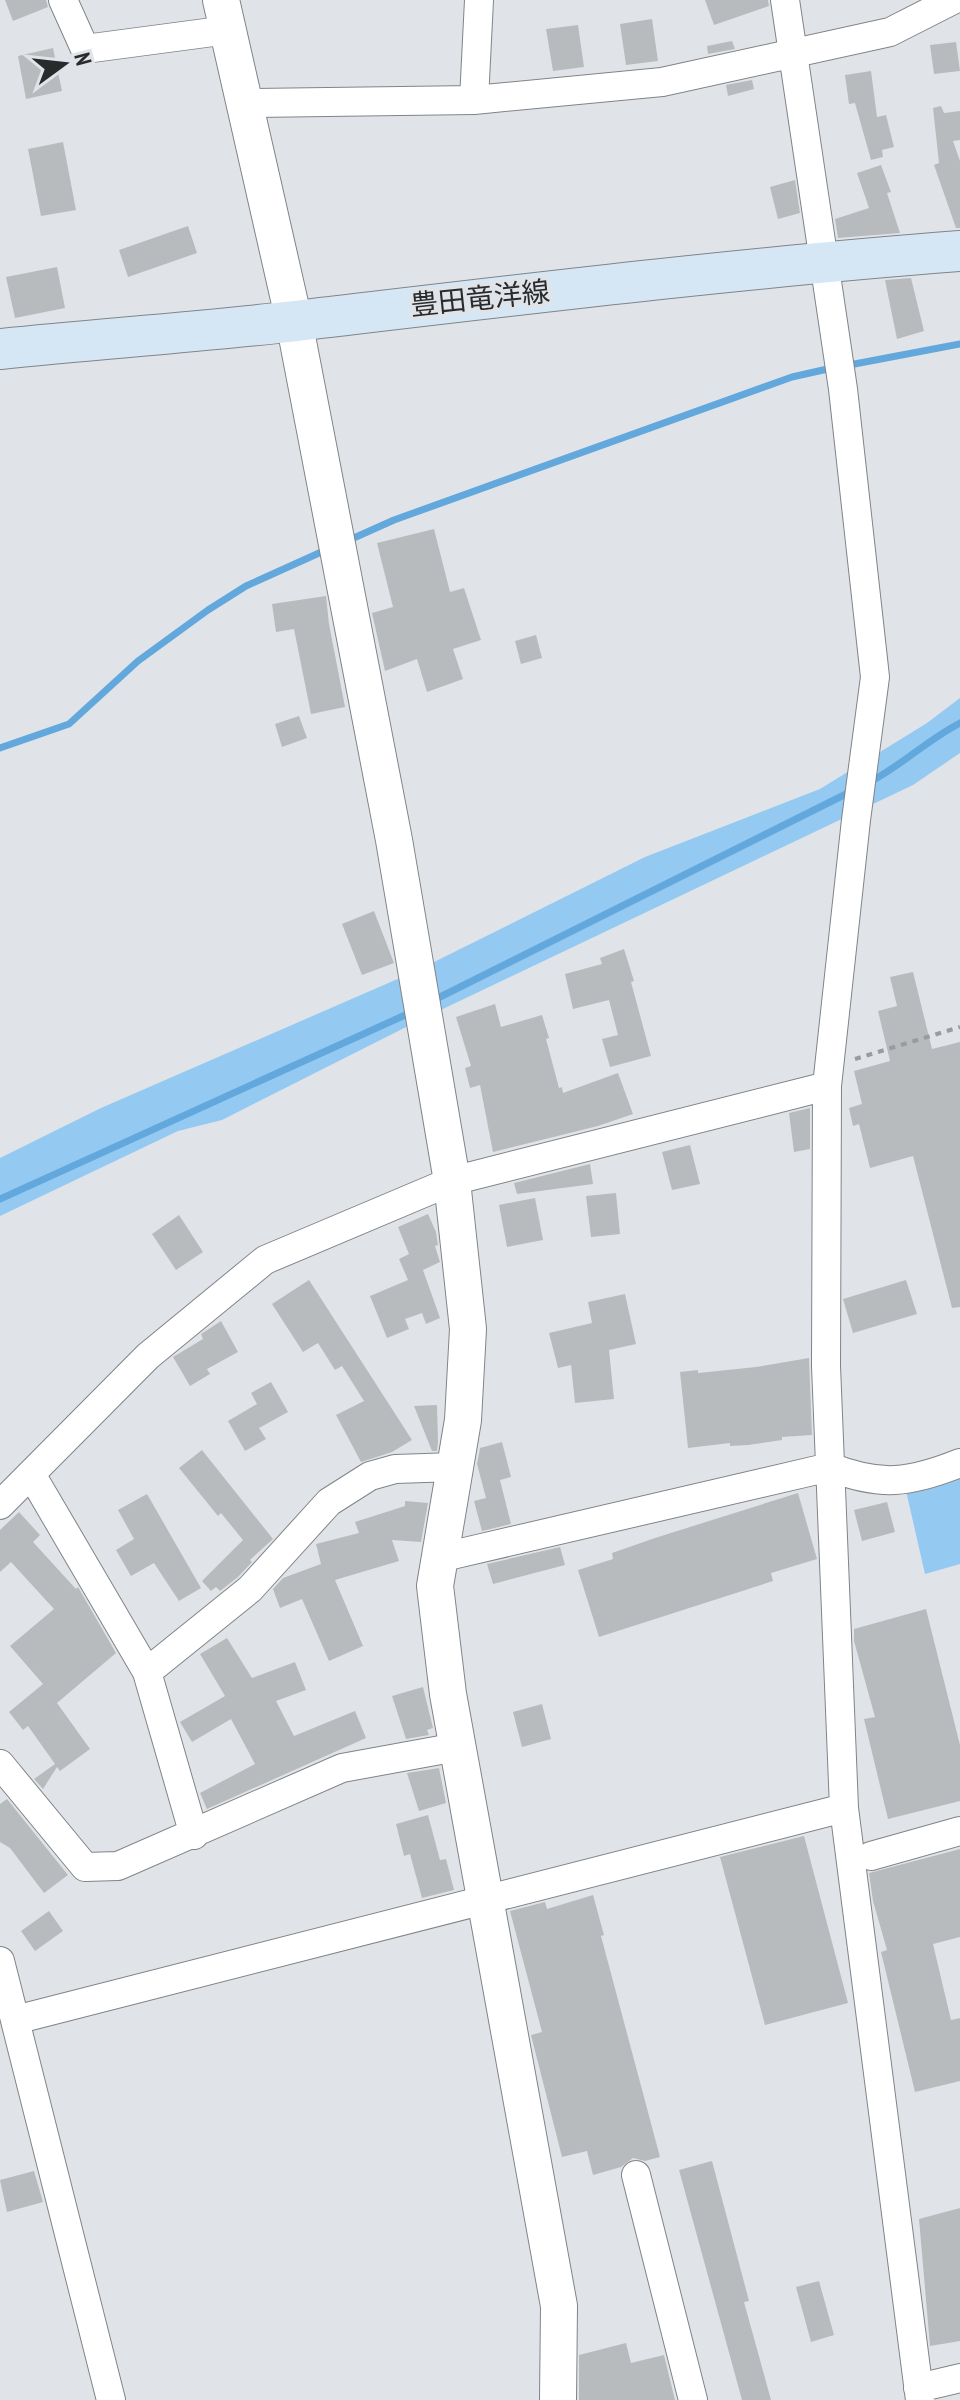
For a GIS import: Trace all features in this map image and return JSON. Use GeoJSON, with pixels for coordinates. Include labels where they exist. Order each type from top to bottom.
{"type":"FeatureCollection","features":[{"type":"Feature","properties":{"kind":"main road","name":"豊田竜洋線"},"geometry":{"type":"LineString","coordinates":[[0,349],[294,321],[456,300],[825,261],[960,251]]}},
{"type":"Feature","properties":{"kind":"street"},"geometry":{"type":"LineString","coordinates":[[63,0],[85,49],[225,15],[294,321],[391,826],[452,1181],[468,1329],[463,1420],[435,1586],[457,1747],[559,2306],[558,2400]]}},
{"type":"Feature","properties":{"kind":"street"},"geometry":{"type":"LineString","coordinates":[[474,100],[479,0]]}},
{"type":"Feature","properties":{"kind":"street"},"geometry":{"type":"LineString","coordinates":[[785,0],[843,389],[875,677],[828,1076],[826,1366],[844,1808],[919,2394],[960,2378]]}},
{"type":"Feature","properties":{"kind":"street"},"geometry":{"type":"LineString","coordinates":[[247,103],[474,100],[662,82],[890,32],[953,0]]}},
{"type":"Feature","properties":{"kind":"street"},"geometry":{"type":"LineString","coordinates":[[0,1505],[148,1356],[265,1260],[452,1181],[828,1076]]}},
{"type":"Feature","properties":{"kind":"street"},"geometry":{"type":"LineString","coordinates":[[439,1558],[830,1467],[865,1478],[904,1482],[960,1463]]}},
{"type":"Feature","properties":{"kind":"street"},"geometry":{"type":"LineString","coordinates":[[147,1672],[250,1589],[329,1502],[370,1476],[395,1469],[455,1467]]}},
{"type":"Feature","properties":{"kind":"street"},"geometry":{"type":"LineString","coordinates":[[31,1474],[147,1672],[194,1835]]}},
{"type":"Feature","properties":{"kind":"street"},"geometry":{"type":"LineString","coordinates":[[0,1764],[85,1867],[118,1866],[342,1768],[457,1747]]}},
{"type":"Feature","properties":{"kind":"street"},"geometry":{"type":"LineString","coordinates":[[15,2020],[844,1808]]}},
{"type":"Feature","properties":{"kind":"street"},"geometry":{"type":"LineString","coordinates":[[871,1856],[960,1831]]}},
{"type":"Feature","properties":{"kind":"street"},"geometry":{"type":"LineString","coordinates":[[0,1961],[111,2400]]}},
{"type":"Feature","properties":{"kind":"street"},"geometry":{"type":"LineString","coordinates":[[636,2175],[693,2400]]}},
{"type":"Feature","properties":{"kind":"path"},"geometry":{"type":"LineString","coordinates":[[828,1076],[960,1027]]}},
{"type":"Feature","properties":{"kind":"shaded area"},"geometry":{"type":"Polygon","coordinates":[[[960,698],[960,753],[913,785],[424,1018],[222,1120],[178,1131],[0,1216],[0,1158],[101,1108],[416,971],[645,857],[820,789],[927,723],[960,698]]]}},
{"type":"Feature","properties":{"kind":"shaded area"},"geometry":{"type":"Polygon","coordinates":[[[960,1462],[960,1564],[925,1574],[904,1482],[960,1462]]]}},
{"type":"Feature","properties":{"kind":"building"},"geometry":{"type":"Polygon","coordinates":[[[5,0],[46,0],[48,7],[13,21],[5,0]]]}},
{"type":"Feature","properties":{"kind":"building"},"geometry":{"type":"Polygon","coordinates":[[[705,0],[768,0],[769,6],[714,25],[705,0]]]}},
{"type":"Feature","properties":{"kind":"building"},"geometry":{"type":"Polygon","coordinates":[[[652,19],[658,61],[626,65],[620,24],[652,19]]]}},
{"type":"Feature","properties":{"kind":"building"},"geometry":{"type":"Polygon","coordinates":[[[578,25],[584,67],[553,71],[546,29],[578,25]]]}},
{"type":"Feature","properties":{"kind":"building"},"geometry":{"type":"Polygon","coordinates":[[[732,41],[735,49],[708,54],[707,46],[732,41]]]}},
{"type":"Feature","properties":{"kind":"building"},"geometry":{"type":"Polygon","coordinates":[[[956,42],[960,71],[934,74],[930,45],[956,42]]]}},
{"type":"Feature","properties":{"kind":"building"},"geometry":{"type":"Polygon","coordinates":[[[53,48],[62,91],[26,99],[18,56],[53,48]]]}},
{"type":"Feature","properties":{"kind":"building"},"geometry":{"type":"Polygon","coordinates":[[[871,71],[877,117],[886,115],[894,147],[882,150],[883,157],[871,160],[855,103],[849,104],[845,75],[871,71]]]}},
{"type":"Feature","properties":{"kind":"building"},"geometry":{"type":"Polygon","coordinates":[[[752,80],[754,89],[728,96],[726,85],[752,80]]]}},
{"type":"Feature","properties":{"kind":"building"},"geometry":{"type":"Polygon","coordinates":[[[941,106],[944,113],[960,111],[960,140],[953,141],[960,161],[960,228],[956,228],[934,165],[939,163],[933,108],[941,106]]]}},
{"type":"Feature","properties":{"kind":"building"},"geometry":{"type":"Polygon","coordinates":[[[63,142],[76,210],[41,216],[28,149],[63,142]]]}},
{"type":"Feature","properties":{"kind":"building"},"geometry":{"type":"Polygon","coordinates":[[[881,165],[900,233],[838,238],[835,219],[869,208],[857,173],[881,165]]]}},
{"type":"Feature","properties":{"kind":"building"},"geometry":{"type":"Polygon","coordinates":[[[795,180],[800,213],[778,219],[770,187],[795,180]]]}},
{"type":"Feature","properties":{"kind":"building"},"geometry":{"type":"Polygon","coordinates":[[[188,226],[197,253],[128,277],[119,250],[188,226]]]}},
{"type":"Feature","properties":{"kind":"building"},"geometry":{"type":"Polygon","coordinates":[[[57,267],[65,308],[15,318],[6,277],[57,267]]]}},
{"type":"Feature","properties":{"kind":"building"},"geometry":{"type":"Polygon","coordinates":[[[911,278],[924,331],[897,339],[885,280],[911,278]]]}},
{"type":"Feature","properties":{"kind":"building"},"geometry":{"type":"Polygon","coordinates":[[[434,529],[450,592],[464,588],[481,640],[453,649],[463,679],[427,692],[417,659],[385,671],[372,613],[393,607],[377,543],[434,529]]]}},
{"type":"Feature","properties":{"kind":"building"},"geometry":{"type":"Polygon","coordinates":[[[326,596],[345,707],[311,714],[294,629],[276,632],[272,604],[326,596]]]}},
{"type":"Feature","properties":{"kind":"building"},"geometry":{"type":"Polygon","coordinates":[[[536,635],[542,658],[521,664],[515,641],[536,635]]]}},
{"type":"Feature","properties":{"kind":"building"},"geometry":{"type":"Polygon","coordinates":[[[299,716],[307,738],[282,747],[275,724],[299,716]]]}},
{"type":"Feature","properties":{"kind":"building"},"geometry":{"type":"Polygon","coordinates":[[[374,911],[394,963],[362,975],[342,924],[374,911]]]}},
{"type":"Feature","properties":{"kind":"building"},"geometry":{"type":"Polygon","coordinates":[[[624,949],[651,1056],[610,1067],[602,1039],[618,1035],[609,1000],[573,1009],[565,974],[602,964],[600,958],[624,949]]]}},
{"type":"Feature","properties":{"kind":"building"},"geometry":{"type":"Polygon","coordinates":[[[913,972],[932,1049],[960,1042],[960,1307],[952,1308],[913,1156],[870,1168],[859,1124],[853,1126],[849,1108],[862,1104],[854,1071],[890,1061],[878,1011],[897,1006],[890,977],[913,972]]]}},
{"type":"Feature","properties":{"kind":"building"},"geometry":{"type":"Polygon","coordinates":[[[495,1004],[501,1027],[542,1015],[559,1088],[562,1087],[563,1093],[618,1073],[633,1114],[598,1126],[493,1152],[480,1085],[470,1088],[465,1068],[471,1066],[456,1017],[495,1004]]]}},
{"type":"Feature","properties":{"kind":"building"},"geometry":{"type":"Polygon","coordinates":[[[810,1108],[810,1149],[794,1152],[789,1113],[810,1108]]]}},
{"type":"Feature","properties":{"kind":"building"},"geometry":{"type":"Polygon","coordinates":[[[690,1145],[700,1184],[672,1190],[662,1152],[690,1145]]]}},
{"type":"Feature","properties":{"kind":"building"},"geometry":{"type":"Polygon","coordinates":[[[590,1164],[593,1184],[517,1194],[514,1183],[590,1164]]]}},
{"type":"Feature","properties":{"kind":"building"},"geometry":{"type":"Polygon","coordinates":[[[616,1193],[620,1234],[591,1237],[586,1196],[616,1193]]]}},
{"type":"Feature","properties":{"kind":"building"},"geometry":{"type":"Polygon","coordinates":[[[535,1198],[543,1240],[507,1247],[499,1205],[535,1198]]]}},
{"type":"Feature","properties":{"kind":"building"},"geometry":{"type":"Polygon","coordinates":[[[428,1214],[436,1232],[438,1245],[435,1246],[440,1262],[423,1270],[440,1318],[426,1324],[422,1313],[405,1319],[409,1329],[387,1338],[370,1296],[408,1280],[399,1259],[409,1254],[398,1227],[428,1214]]]}},
{"type":"Feature","properties":{"kind":"building"},"geometry":{"type":"Polygon","coordinates":[[[179,1215],[203,1252],[176,1270],[152,1234],[179,1215]]]}},
{"type":"Feature","properties":{"kind":"building"},"geometry":{"type":"Polygon","coordinates":[[[309,1280],[412,1440],[392,1452],[361,1462],[336,1415],[364,1401],[342,1366],[335,1370],[318,1343],[303,1352],[272,1304],[309,1280]]]}},
{"type":"Feature","properties":{"kind":"building"},"geometry":{"type":"Polygon","coordinates":[[[906,1280],[917,1314],[853,1333],[843,1299],[906,1280]]]}},
{"type":"Feature","properties":{"kind":"building"},"geometry":{"type":"Polygon","coordinates":[[[625,1294],[636,1344],[609,1350],[614,1399],[575,1403],[571,1365],[558,1368],[549,1333],[592,1323],[588,1302],[625,1294]]]}},
{"type":"Feature","properties":{"kind":"building"},"geometry":{"type":"Polygon","coordinates":[[[221,1321],[238,1352],[207,1369],[210,1374],[190,1386],[173,1357],[203,1339],[201,1334],[221,1321]]]}},
{"type":"Feature","properties":{"kind":"building"},"geometry":{"type":"Polygon","coordinates":[[[809,1358],[812,1435],[782,1437],[782,1440],[748,1445],[730,1446],[730,1443],[688,1448],[680,1372],[756,1367],[809,1358]]]}},
{"type":"Feature","properties":{"kind":"building"},"geometry":{"type":"Polygon","coordinates":[[[271,1382],[288,1412],[259,1428],[266,1439],[245,1451],[228,1421],[257,1404],[251,1393],[271,1382]]]}},
{"type":"Feature","properties":{"kind":"building"},"geometry":{"type":"Polygon","coordinates":[[[437,1405],[438,1442],[437,1451],[432,1451],[414,1406],[437,1405]]]}},
{"type":"Feature","properties":{"kind":"building"},"geometry":{"type":"Polygon","coordinates":[[[502,1442],[511,1477],[500,1480],[511,1524],[482,1531],[474,1501],[486,1498],[477,1464],[480,1448],[502,1442]]]}},
{"type":"Feature","properties":{"kind":"building"},"geometry":{"type":"Polygon","coordinates":[[[202,1450],[273,1539],[250,1560],[252,1562],[238,1577],[220,1591],[216,1587],[211,1591],[202,1581],[243,1540],[221,1513],[218,1516],[179,1468],[202,1450]]]}},
{"type":"Feature","properties":{"kind":"building"},"geometry":{"type":"Polygon","coordinates":[[[798,1493],[817,1559],[771,1573],[773,1581],[599,1637],[578,1570],[613,1559],[612,1553],[798,1493]]]}},
{"type":"Feature","properties":{"kind":"building"},"geometry":{"type":"Polygon","coordinates":[[[147,1494],[201,1588],[179,1601],[154,1563],[131,1576],[116,1550],[134,1539],[118,1510],[147,1494]]]}},
{"type":"Feature","properties":{"kind":"building"},"geometry":{"type":"Polygon","coordinates":[[[405,1501],[428,1503],[421,1542],[392,1540],[399,1561],[335,1580],[363,1646],[329,1661],[302,1599],[280,1608],[273,1589],[283,1578],[321,1564],[316,1544],[359,1533],[355,1522],[405,1506],[405,1501]]]}},
{"type":"Feature","properties":{"kind":"building"},"geometry":{"type":"Polygon","coordinates":[[[887,1502],[895,1532],[862,1541],[854,1510],[887,1502]]]}},
{"type":"Feature","properties":{"kind":"building"},"geometry":{"type":"Polygon","coordinates":[[[19,1512],[40,1535],[33,1542],[76,1589],[78,1587],[116,1653],[57,1703],[90,1749],[60,1771],[57,1767],[43,1789],[34,1779],[55,1764],[28,1726],[23,1730],[9,1712],[43,1684],[10,1646],[54,1609],[11,1562],[0,1572],[0,1530],[19,1512]]]}},
{"type":"Feature","properties":{"kind":"building"},"geometry":{"type":"Polygon","coordinates":[[[560,1547],[565,1565],[493,1584],[487,1564],[560,1547]]]}},
{"type":"Feature","properties":{"kind":"building"},"geometry":{"type":"Polygon","coordinates":[[[926,1609],[960,1745],[960,1801],[888,1819],[864,1719],[875,1717],[854,1641],[854,1629],[926,1609]]]}},
{"type":"Feature","properties":{"kind":"building"},"geometry":{"type":"Polygon","coordinates":[[[227,1638],[252,1678],[295,1662],[306,1690],[276,1701],[294,1736],[355,1711],[366,1738],[207,1809],[200,1793],[255,1764],[231,1719],[192,1742],[180,1722],[225,1696],[200,1654],[227,1638]]]}},
{"type":"Feature","properties":{"kind":"building"},"geometry":{"type":"Polygon","coordinates":[[[423,1687],[433,1728],[427,1730],[429,1735],[406,1739],[392,1696],[423,1687]]]}},
{"type":"Feature","properties":{"kind":"building"},"geometry":{"type":"Polygon","coordinates":[[[542,1704],[551,1739],[522,1747],[513,1712],[542,1704]]]}},
{"type":"Feature","properties":{"kind":"building"},"geometry":{"type":"Polygon","coordinates":[[[439,1768],[446,1803],[419,1811],[407,1773],[439,1768]]]}},
{"type":"Feature","properties":{"kind":"building"},"geometry":{"type":"Polygon","coordinates":[[[7,1799],[68,1875],[44,1893],[10,1848],[0,1842],[0,1804],[7,1799]]]}},
{"type":"Feature","properties":{"kind":"building"},"geometry":{"type":"Polygon","coordinates":[[[428,1815],[440,1860],[446,1859],[454,1890],[422,1898],[410,1854],[404,1856],[396,1824],[428,1815]]]}},
{"type":"Feature","properties":{"kind":"building"},"geometry":{"type":"Polygon","coordinates":[[[804,1836],[848,2003],[765,2025],[720,1857],[804,1836]]]}},
{"type":"Feature","properties":{"kind":"building"},"geometry":{"type":"Polygon","coordinates":[[[960,1849],[960,1937],[933,1944],[951,2020],[960,2018],[960,2081],[915,2092],[881,1952],[887,1950],[873,1901],[869,1873],[960,1849]]]}},
{"type":"Feature","properties":{"kind":"building"},"geometry":{"type":"Polygon","coordinates":[[[593,1895],[604,1935],[601,1936],[660,2157],[645,2161],[633,2158],[621,2167],[593,2175],[587,2151],[562,2157],[531,2035],[542,2032],[510,1911],[545,1902],[547,1909],[593,1895]]]}},
{"type":"Feature","properties":{"kind":"building"},"geometry":{"type":"Polygon","coordinates":[[[49,1911],[63,1931],[35,1951],[21,1931],[49,1911]]]}},
{"type":"Feature","properties":{"kind":"building"},"geometry":{"type":"Polygon","coordinates":[[[712,2161],[749,2301],[744,2302],[771,2400],[742,2400],[679,2170],[712,2161]]]}},
{"type":"Feature","properties":{"kind":"building"},"geometry":{"type":"Polygon","coordinates":[[[34,2171],[43,2202],[7,2212],[0,2180],[34,2171]]]}},
{"type":"Feature","properties":{"kind":"building"},"geometry":{"type":"Polygon","coordinates":[[[960,2208],[960,2341],[930,2346],[919,2219],[960,2208]]]}},
{"type":"Feature","properties":{"kind":"building"},"geometry":{"type":"Polygon","coordinates":[[[819,2281],[834,2335],[811,2342],[796,2287],[819,2281]]]}},
{"type":"Feature","properties":{"kind":"building"},"geometry":{"type":"Polygon","coordinates":[[[626,2343],[631,2363],[664,2355],[675,2400],[579,2400],[579,2355],[626,2343]]]}},
{"type":"Feature","properties":{"kind":"waterway"},"geometry":{"type":"LineString","coordinates":[[844,366],[960,344]]}},
{"type":"Feature","properties":{"kind":"waterway"},"geometry":{"type":"LineString","coordinates":[[347,541],[394,520],[792,377],[832,368]]}},
{"type":"Feature","properties":{"kind":"waterway"},"geometry":{"type":"LineString","coordinates":[[0,748],[69,724],[138,661],[208,610],[246,586],[328,549]]}},
{"type":"Feature","properties":{"kind":"waterway"},"geometry":{"type":"LineString","coordinates":[[868,783],[960,723]]}},
{"type":"Feature","properties":{"kind":"waterway"},"geometry":{"type":"LineString","coordinates":[[432,1001],[854,790]]}},
{"type":"Feature","properties":{"kind":"waterway"},"geometry":{"type":"LineString","coordinates":[[0,1199],[414,1011]]}}]}
